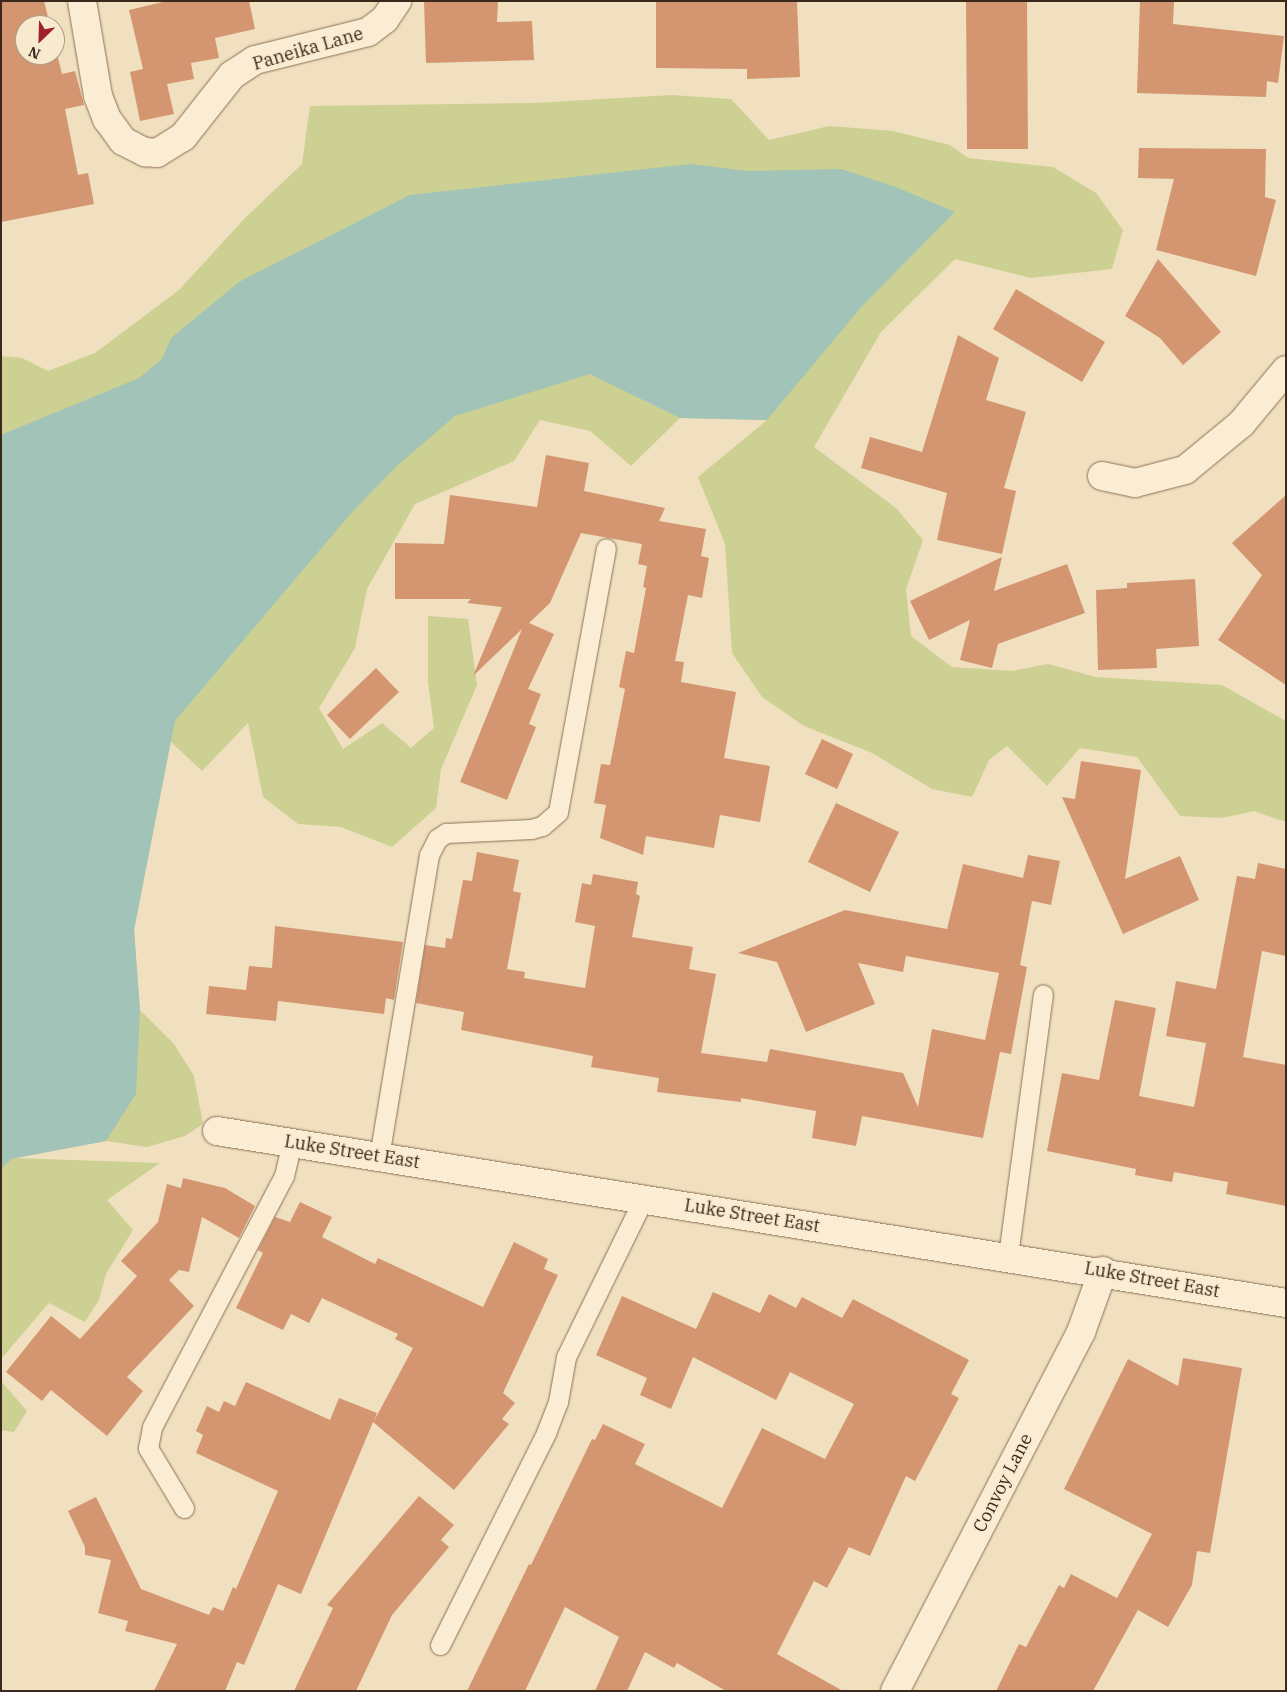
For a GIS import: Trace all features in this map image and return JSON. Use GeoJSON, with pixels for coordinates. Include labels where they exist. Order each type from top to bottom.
{"type":"FeatureCollection","features":[{"type":"Feature","properties":{"kind":"street","name":"Paneika Lane"},"geometry":{"type":"LineString","coordinates":[[82,1],[98,96],[107,119],[123,141],[146,152],[157,152],[183,137],[232,75],[256,60],[368,32],[385,19],[397,1]]}},
{"type":"Feature","properties":{"kind":"street"},"geometry":{"type":"LineString","coordinates":[[1102,476],[1135,483],[1185,470],[1240,424],[1286,370]]}},
{"type":"Feature","properties":{"kind":"street","name":"Luke Street East"},"geometry":{"type":"LineString","coordinates":[[217,1130],[1008,1256],[1286,1303]]}},
{"type":"Feature","properties":{"kind":"street","name":"Convoy Lane"},"geometry":{"type":"LineString","coordinates":[[895,1691],[1081,1332],[1103,1272]]}},
{"type":"Feature","properties":{"kind":"lane"},"geometry":{"type":"LineString","coordinates":[[379,1157],[429,855],[437,840],[446,833],[530,829],[542,826],[558,812],[606,548]]}},
{"type":"Feature","properties":{"kind":"lane"},"geometry":{"type":"LineString","coordinates":[[1008,1256],[1043,994]]}},
{"type":"Feature","properties":{"kind":"lane"},"geometry":{"type":"LineString","coordinates":[[184,1508],[148,1448],[152,1427],[284,1176],[292,1142]]}},
{"type":"Feature","properties":{"kind":"lane"},"geometry":{"type":"LineString","coordinates":[[440,1645],[546,1432],[558,1402],[566,1357],[644,1198]]}},
{"type":"Feature","properties":{"kind":"green space"},"geometry":{"type":"Polygon","coordinates":[[[672,95],[731,99],[769,140],[829,126],[893,131],[950,145],[968,158],[1053,167],[1096,193],[1123,230],[1112,269],[1031,278],[955,259],[881,332],[814,447],[896,508],[923,540],[906,589],[911,636],[952,667],[1012,671],[1048,664],[1096,677],[1222,685],[1286,721],[1286,822],[1254,811],[1222,818],[1180,816],[1137,757],[1080,748],[1047,786],[1007,746],[989,760],[972,797],[932,789],[872,753],[804,726],[762,697],[732,653],[725,544],[698,477],[767,420],[680,418],[631,466],[590,431],[540,420],[514,461],[415,504],[367,589],[355,648],[319,708],[343,749],[382,723],[411,748],[434,728],[428,682],[428,616],[468,619],[477,685],[441,769],[436,808],[392,847],[341,827],[298,824],[263,797],[248,723],[202,771],[170,741],[134,930],[140,1010],[174,1044],[194,1076],[203,1124],[185,1136],[147,1147],[106,1141],[14,1158],[160,1163],[107,1200],[133,1230],[106,1274],[99,1300],[85,1322],[49,1303],[1,1359],[1,356],[22,358],[48,371],[95,353],[179,290],[245,218],[302,164],[310,106],[533,103],[672,95]]]}},
{"type":"Feature","properties":{"kind":"green space"},"geometry":{"type":"Polygon","coordinates":[[[1,1381],[27,1411],[14,1432],[1,1430],[1,1381]]]}},
{"type":"Feature","properties":{"kind":"water"},"geometry":{"type":"Polygon","coordinates":[[[691,164],[747,171],[841,169],[896,187],[955,212],[863,305],[767,420],[680,418],[590,374],[455,416],[399,464],[352,512],[175,721],[134,930],[140,1010],[136,1094],[106,1141],[11,1159],[1,1169],[1,435],[139,378],[162,359],[171,338],[239,282],[410,195],[691,164]]]}},
{"type":"Feature","properties":{"kind":"building"},"geometry":{"type":"Polygon","coordinates":[[[1,1],[44,1],[48,15],[15,15],[15,65],[60,65],[62,74],[75,71],[84,105],[65,109],[78,175],[88,173],[94,204],[1,222],[1,1]]]}},
{"type":"Feature","properties":{"kind":"building"},"geometry":{"type":"Polygon","coordinates":[[[167,1],[249,1],[255,29],[215,38],[219,58],[191,63],[194,79],[167,84],[174,114],[140,121],[130,72],[143,69],[129,10],[167,1]]]}},
{"type":"Feature","properties":{"kind":"building"},"geometry":{"type":"Polygon","coordinates":[[[424,1],[498,1],[497,22],[532,21],[534,60],[426,63],[424,1]]]}},
{"type":"Feature","properties":{"kind":"building"},"geometry":{"type":"Polygon","coordinates":[[[656,1],[797,1],[800,77],[747,79],[747,69],[656,68],[656,1]]]}},
{"type":"Feature","properties":{"kind":"building"},"geometry":{"type":"Polygon","coordinates":[[[966,1],[1027,1],[1028,149],[967,149],[966,1]]]}},
{"type":"Feature","properties":{"kind":"building"},"geometry":{"type":"Polygon","coordinates":[[[1140,1],[1174,1],[1173,24],[1284,36],[1278,83],[1267,81],[1266,97],[1137,93],[1140,1]]]}},
{"type":"Feature","properties":{"kind":"building"},"geometry":{"type":"Polygon","coordinates":[[[1139,148],[1266,149],[1265,197],[1276,200],[1256,276],[1156,250],[1174,179],[1138,178],[1139,148]]]}},
{"type":"Feature","properties":{"kind":"building"},"geometry":{"type":"Polygon","coordinates":[[[1158,259],[1221,332],[1183,365],[1160,338],[1125,316],[1158,259]]]}},
{"type":"Feature","properties":{"kind":"building"},"geometry":{"type":"Polygon","coordinates":[[[1016,289],[1105,342],[1082,382],[993,329],[1016,289]]]}},
{"type":"Feature","properties":{"kind":"building"},"geometry":{"type":"Polygon","coordinates":[[[958,335],[999,358],[986,400],[1026,412],[1004,488],[1016,491],[1002,554],[937,540],[947,493],[861,468],[870,437],[922,452],[958,335]]]}},
{"type":"Feature","properties":{"kind":"building"},"geometry":{"type":"Polygon","coordinates":[[[546,455],[589,463],[584,491],[665,508],[659,521],[706,529],[701,556],[709,558],[702,598],[688,595],[675,661],[684,662],[681,682],[736,692],[724,758],[770,766],[760,822],[720,815],[714,848],[646,836],[643,855],[600,838],[606,805],[594,803],[601,764],[610,765],[625,689],[619,687],[626,651],[634,653],[646,588],[643,587],[647,566],[638,564],[642,544],[581,533],[550,603],[529,623],[554,634],[528,689],[541,694],[529,724],[536,727],[507,800],[460,782],[522,629],[473,676],[502,607],[467,603],[471,599],[395,599],[395,543],[444,544],[450,495],[537,507],[546,455]]]}},
{"type":"Feature","properties":{"kind":"building"},"geometry":{"type":"Polygon","coordinates":[[[1286,495],[1286,685],[1218,640],[1262,575],[1232,543],[1286,495]]]}},
{"type":"Feature","properties":{"kind":"building"},"geometry":{"type":"Polygon","coordinates":[[[1002,557],[994,591],[1067,564],[1085,613],[998,644],[992,668],[960,660],[970,620],[929,640],[910,601],[1002,557]]]}},
{"type":"Feature","properties":{"kind":"building"},"geometry":{"type":"Polygon","coordinates":[[[1195,579],[1199,646],[1156,649],[1157,668],[1098,670],[1096,590],[1127,588],[1127,583],[1195,579]]]}},
{"type":"Feature","properties":{"kind":"building"},"geometry":{"type":"Polygon","coordinates":[[[376,668],[399,692],[350,739],[327,715],[376,668]]]}},
{"type":"Feature","properties":{"kind":"building"},"geometry":{"type":"Polygon","coordinates":[[[822,739],[853,754],[837,789],[805,774],[822,739]]]}},
{"type":"Feature","properties":{"kind":"building"},"geometry":{"type":"Polygon","coordinates":[[[1081,761],[1141,770],[1125,879],[1180,856],[1199,900],[1123,934],[1062,797],[1075,799],[1081,761]]]}},
{"type":"Feature","properties":{"kind":"building"},"geometry":{"type":"Polygon","coordinates":[[[836,803],[899,832],[870,892],[808,862],[836,803]]]}},
{"type":"Feature","properties":{"kind":"building"},"geometry":{"type":"Polygon","coordinates":[[[477,852],[519,860],[513,891],[521,893],[507,969],[525,972],[524,978],[585,988],[595,926],[575,922],[582,883],[591,885],[593,874],[638,882],[636,894],[640,896],[632,937],[693,947],[689,969],[716,974],[701,1053],[767,1062],[770,1049],[903,1073],[918,1107],[932,1029],[985,1040],[999,973],[906,956],[903,972],[858,963],[875,1004],[806,1032],[777,962],[738,953],[845,910],[947,929],[963,864],[1023,878],[1028,855],[1060,861],[1051,905],[1032,901],[1020,965],[1027,967],[1011,1054],[1000,1052],[983,1138],[862,1116],[856,1146],[812,1138],[816,1111],[741,1098],[741,1102],[657,1092],[659,1078],[591,1067],[593,1056],[461,1030],[464,1012],[416,1003],[425,945],[445,948],[446,938],[452,939],[463,880],[472,881],[477,852]]]}},
{"type":"Feature","properties":{"kind":"building"},"geometry":{"type":"Polygon","coordinates":[[[1258,863],[1286,869],[1286,956],[1262,951],[1243,1057],[1286,1065],[1286,1206],[1226,1194],[1228,1182],[1174,1172],[1172,1182],[1135,1175],[1136,1169],[1047,1151],[1062,1073],[1099,1080],[1115,1000],[1156,1008],[1139,1096],[1194,1107],[1206,1043],[1166,1036],[1176,981],[1216,989],[1237,876],[1255,879],[1258,863]]]}},
{"type":"Feature","properties":{"kind":"building"},"geometry":{"type":"Polygon","coordinates":[[[275,926],[403,942],[394,1000],[386,998],[384,1014],[278,1001],[276,1021],[206,1014],[209,986],[246,990],[249,966],[272,968],[275,926]]]}},
{"type":"Feature","properties":{"kind":"building"},"geometry":{"type":"Polygon","coordinates":[[[183,1178],[225,1188],[255,1206],[239,1238],[202,1217],[189,1272],[179,1270],[169,1280],[194,1306],[127,1377],[143,1391],[107,1436],[51,1390],[42,1401],[6,1372],[51,1316],[80,1339],[137,1276],[121,1261],[158,1222],[167,1184],[181,1188],[183,1178]]]}},
{"type":"Feature","properties":{"kind":"building"},"geometry":{"type":"Polygon","coordinates":[[[300,1202],[332,1217],[322,1237],[375,1264],[378,1258],[483,1307],[514,1242],[548,1259],[544,1269],[558,1275],[503,1393],[515,1403],[502,1419],[509,1424],[454,1490],[373,1422],[301,1594],[278,1584],[244,1665],[237,1662],[225,1691],[154,1691],[177,1644],[125,1631],[128,1621],[98,1613],[111,1560],[85,1555],[85,1547],[68,1511],[96,1497],[141,1589],[209,1615],[213,1607],[223,1611],[233,1587],[236,1589],[278,1491],[196,1453],[203,1435],[196,1431],[207,1406],[219,1412],[224,1401],[235,1406],[246,1382],[330,1420],[339,1398],[377,1413],[374,1421],[413,1348],[395,1339],[398,1334],[322,1298],[309,1323],[291,1314],[283,1330],[236,1308],[263,1253],[258,1250],[275,1217],[290,1222],[300,1202]]]}},
{"type":"Feature","properties":{"kind":"building"},"geometry":{"type":"Polygon","coordinates":[[[713,1292],[760,1313],[769,1294],[796,1308],[802,1297],[842,1318],[853,1299],[969,1360],[951,1394],[959,1398],[915,1481],[906,1476],[870,1556],[849,1547],[827,1588],[814,1581],[777,1654],[843,1691],[726,1691],[677,1663],[674,1668],[645,1652],[627,1691],[595,1691],[619,1637],[565,1607],[525,1691],[467,1691],[592,1439],[595,1440],[603,1424],[645,1444],[635,1464],[722,1508],[762,1428],[825,1459],[854,1404],[790,1372],[776,1400],[693,1357],[671,1409],[640,1395],[647,1378],[596,1355],[622,1296],[696,1329],[713,1292]]]}},
{"type":"Feature","properties":{"kind":"building"},"geometry":{"type":"Polygon","coordinates":[[[1183,1358],[1242,1368],[1210,1553],[1197,1551],[1192,1585],[1168,1627],[1138,1610],[1093,1691],[996,1691],[1019,1644],[1026,1647],[1059,1585],[1064,1588],[1071,1574],[1117,1598],[1152,1534],[1064,1489],[1128,1359],[1178,1386],[1183,1358]]]}},
{"type":"Feature","properties":{"kind":"building"},"geometry":{"type":"Polygon","coordinates":[[[419,1496],[454,1525],[441,1540],[449,1547],[392,1615],[356,1691],[294,1691],[333,1608],[327,1605],[419,1496]]]}}]}
